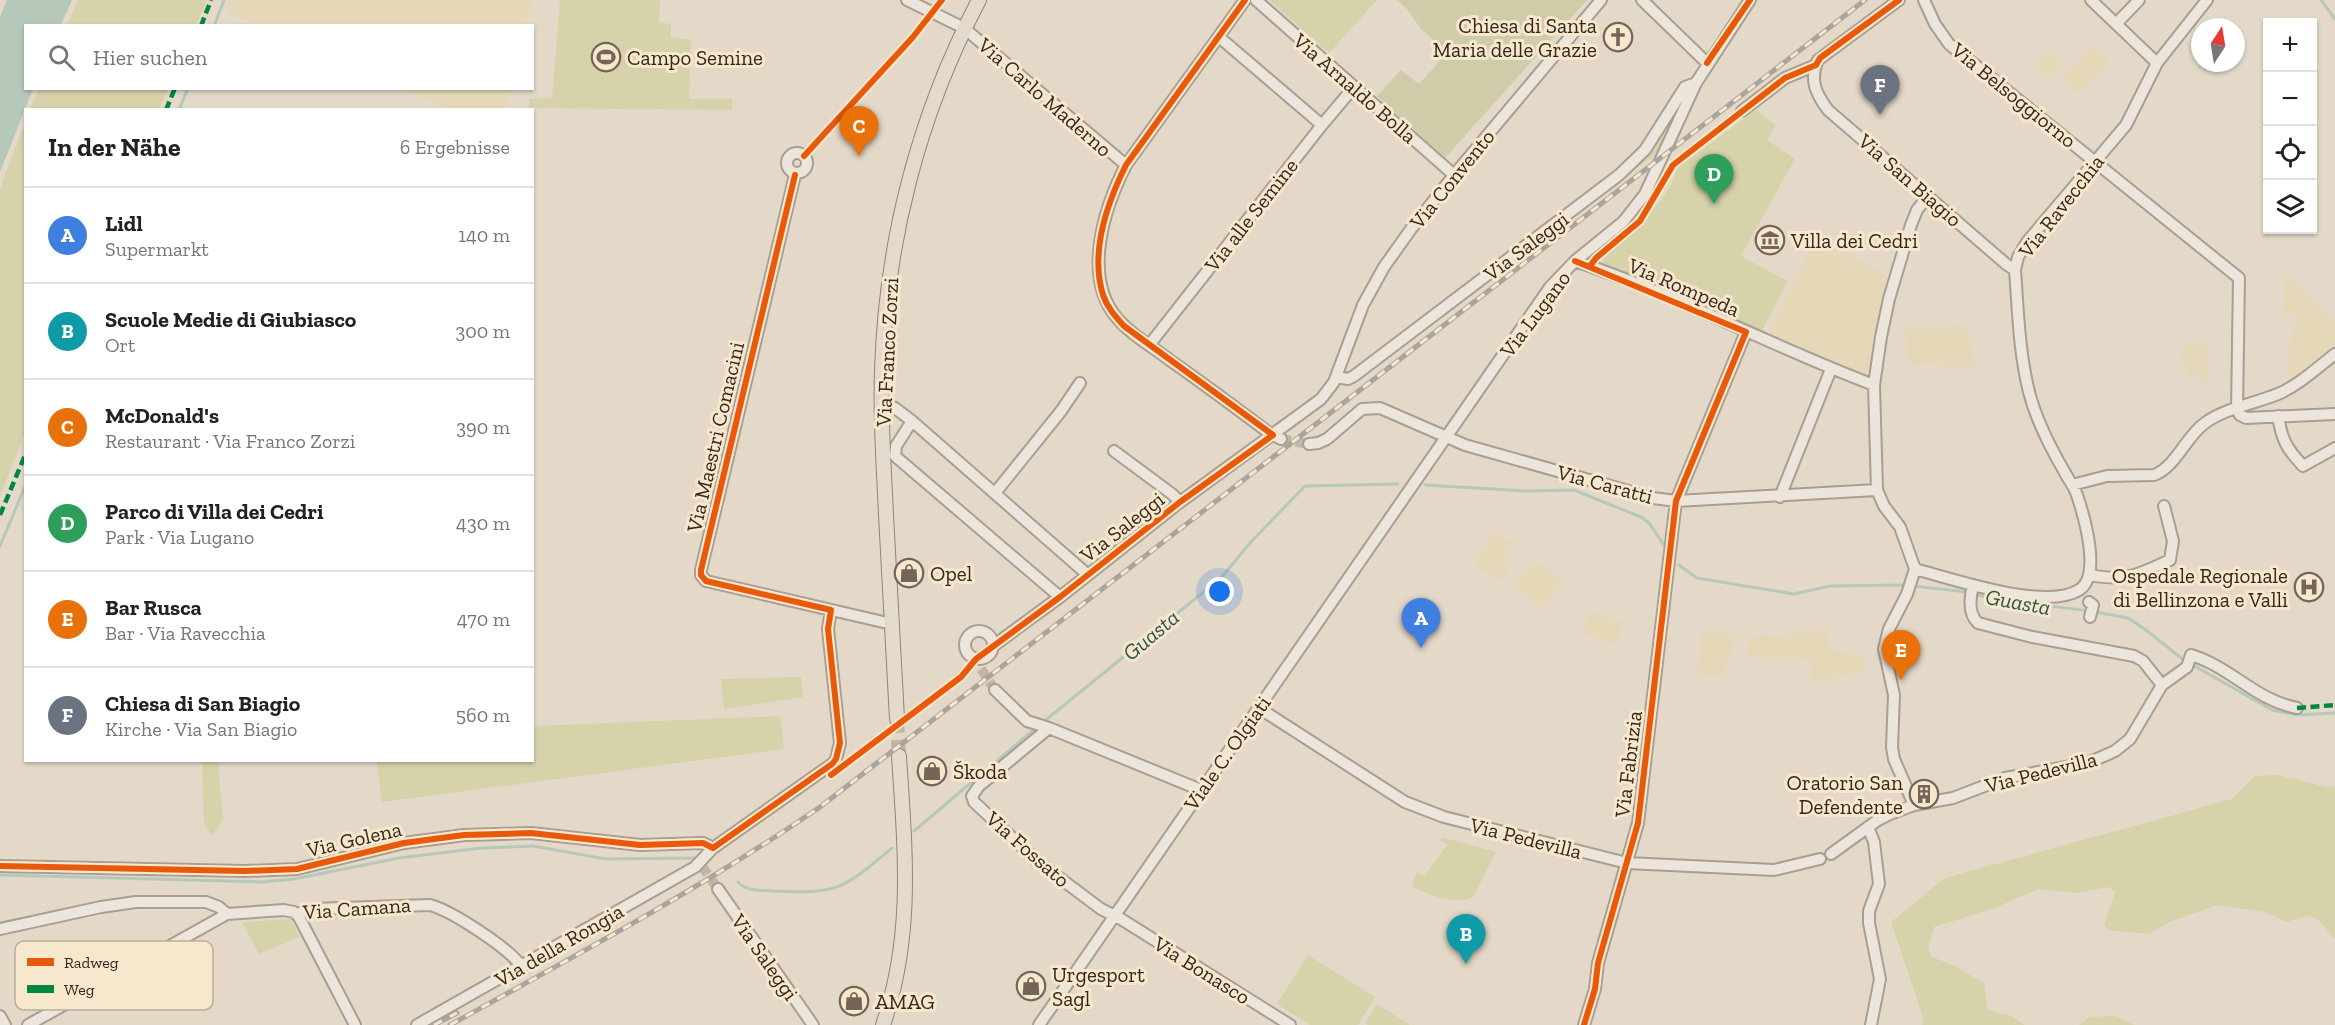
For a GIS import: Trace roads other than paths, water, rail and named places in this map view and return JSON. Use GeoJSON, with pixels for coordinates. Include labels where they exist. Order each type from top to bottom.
{"type":"FeatureCollection","features":[{"type":"Feature","properties":{"kind":"main road","name":"Via Franco Zorzi"},"geometry":{"type":"LineString","coordinates":[[897,719],[881,402],[887,300],[908,185],[930,110],[964,28],[979,0]]}},
{"type":"Feature","properties":{"kind":"main road"},"geometry":{"type":"LineString","coordinates":[[883,1025],[897,972],[906,910],[899,756]]}},
{"type":"Feature","properties":{"kind":"street","name":"Via Carlo Maderno"},"geometry":{"type":"LineString","coordinates":[[907,0],[964,28],[1126,165]]}},
{"type":"Feature","properties":{"kind":"street"},"geometry":{"type":"LineString","coordinates":[[1245,0],[1126,165],[1115,187],[1105,218],[1101,243],[1100,275],[1104,296],[1115,316],[1124,326],[1277,437]]}},
{"type":"Feature","properties":{"kind":"street","name":"Via Arnaldo Bolla"},"geometry":{"type":"LineString","coordinates":[[1256,0],[1454,175]]}},
{"type":"Feature","properties":{"kind":"street","name":"Via Convento"},"geometry":{"type":"LineString","coordinates":[[1336,377],[1363,305],[1384,267],[1454,175],[1601,0]]}},
{"type":"Feature","properties":{"kind":"street"},"geometry":{"type":"LineString","coordinates":[[1642,0],[1707,63]]}},
{"type":"Feature","properties":{"kind":"street","name":"Via Lugano"},"geometry":{"type":"LineString","coordinates":[[1416,482],[1550,287],[1575,261],[1623,222],[1645,194],[1696,83],[1750,0]]}},
{"type":"Feature","properties":{"kind":"street"},"geometry":{"type":"LineString","coordinates":[[1742,111],[1785,78],[1815,65],[1820,58],[1899,0]]}},
{"type":"Feature","properties":{"kind":"street","name":"Via Belsoggiorno"},"geometry":{"type":"LineString","coordinates":[[1924,0],[1935,24],[1949,44],[2239,278],[2236,409]]}},
{"type":"Feature","properties":{"kind":"street"},"geometry":{"type":"LineString","coordinates":[[2091,0],[2157,63]]}},
{"type":"Feature","properties":{"kind":"street"},"geometry":{"type":"LineString","coordinates":[[2116,24],[2139,0]]}},
{"type":"Feature","properties":{"kind":"street","name":"Via Ravecchia"},"geometry":{"type":"LineString","coordinates":[[2090,575],[2091,559],[2088,539],[2077,494],[2048,441],[2030,395],[2022,358],[2015,270],[2018,257],[2027,242],[2126,125],[2157,63],[2207,0]]}},
{"type":"Feature","properties":{"kind":"street"},"geometry":{"type":"LineString","coordinates":[[1219,37],[1322,125]]}},
{"type":"Feature","properties":{"kind":"street","name":"Via San Biagio"},"geometry":{"type":"LineString","coordinates":[[1815,65],[1816,95],[1828,110],[2015,270]]}},
{"type":"Feature","properties":{"kind":"street","name":"Via Saleggi"},"geometry":{"type":"LineString","coordinates":[[993,646],[990,638],[983,632],[970,634],[966,642],[966,650],[978,664],[987,657],[993,646],[1060,597],[1180,502],[1277,437],[1328,392],[1336,377],[1347,379],[1354,376],[1619,176],[1645,150],[1685,87],[1696,83]]}},
{"type":"Feature","properties":{"kind":"street","name":"Via alle Semine"},"geometry":{"type":"LineString","coordinates":[[1150,344],[1354,87]]}},
{"type":"Feature","properties":{"kind":"street","name":"Via Maestri Comacini"},"geometry":{"type":"LineString","coordinates":[[795,174],[701,576],[706,581],[892,624]]}},
{"type":"Feature","properties":{"kind":"street"},"geometry":{"type":"LineString","coordinates":[[1914,805],[1894,759],[1892,747],[1894,695],[1885,657],[1889,629],[1915,569],[1900,527],[1884,506],[1877,490],[1874,385],[1889,299],[1903,250],[1917,210],[1928,196]]}},
{"type":"Feature","properties":{"kind":"street","name":"Via Rompeda"},"geometry":{"type":"LineString","coordinates":[[1575,261],[1874,385]]}},
{"type":"Feature","properties":{"kind":"street","name":"Via Fabrizia"},"geometry":{"type":"LineString","coordinates":[[1584,1025],[1595,989],[1598,963],[1638,823],[1676,501],[1746,332]]}},
{"type":"Feature","properties":{"kind":"street"},"geometry":{"type":"LineString","coordinates":[[2072,485],[2091,479],[2154,475],[2162,472],[2203,424],[2210,419],[2280,393],[2334,358]]}},
{"type":"Feature","properties":{"kind":"street"},"geometry":{"type":"LineString","coordinates":[[1780,497],[1831,369]]}},
{"type":"Feature","properties":{"kind":"street"},"geometry":{"type":"LineString","coordinates":[[995,493],[1061,411],[1080,383]]}},
{"type":"Feature","properties":{"kind":"street"},"geometry":{"type":"LineString","coordinates":[[881,402],[895,408],[912,421],[1088,575]]}},
{"type":"Feature","properties":{"kind":"street","name":"Via Caratti"},"geometry":{"type":"LineString","coordinates":[[1309,444],[1327,440],[1359,411],[1373,407],[1390,411],[1465,445],[1602,485],[1676,501],[1877,490]]}},
{"type":"Feature","properties":{"kind":"street"},"geometry":{"type":"LineString","coordinates":[[2236,409],[2246,418],[2335,414]]}},
{"type":"Feature","properties":{"kind":"street"},"geometry":{"type":"LineString","coordinates":[[2278,416],[2286,448],[2302,466],[2335,448]]}},
{"type":"Feature","properties":{"kind":"street"},"geometry":{"type":"LineString","coordinates":[[912,421],[896,447],[896,456],[1060,597]]}},
{"type":"Feature","properties":{"kind":"street"},"geometry":{"type":"LineString","coordinates":[[1114,451],[1180,502]]}},
{"type":"Feature","properties":{"kind":"street","name":"Viale C. Olgiati"},"geometry":{"type":"LineString","coordinates":[[1039,1025],[1416,482]]}},
{"type":"Feature","properties":{"kind":"street"},"geometry":{"type":"LineString","coordinates":[[2090,617],[2087,583],[2090,575],[2110,579],[2134,577],[2170,560],[2173,541],[2164,506]]}},
{"type":"Feature","properties":{"kind":"street"},"geometry":{"type":"LineString","coordinates":[[1915,569],[2003,592],[2052,598],[2067,595],[2087,598]]}},
{"type":"Feature","properties":{"kind":"street"},"geometry":{"type":"LineString","coordinates":[[1973,585],[1970,597],[1974,618],[1978,623],[2032,637],[2134,656],[2143,660],[2162,685]]}},
{"type":"Feature","properties":{"kind":"street"},"geometry":{"type":"LineString","coordinates":[[713,848],[836,759],[840,743],[828,629],[831,610]]}},
{"type":"Feature","properties":{"kind":"street","name":"Via Pedevilla"},"geometry":{"type":"LineString","coordinates":[[1831,854],[1884,816],[1914,805],[1953,798],[2005,778],[2096,761],[2115,751],[2130,739],[2162,685],[2190,659],[2212,662],[2274,702],[2297,708]]}},
{"type":"Feature","properties":{"kind":"street"},"geometry":{"type":"LineString","coordinates":[[995,690],[1027,721],[1201,790]]}},
{"type":"Feature","properties":{"kind":"street","name":"Via Pedevilla"},"geometry":{"type":"LineString","coordinates":[[1259,708],[1366,779],[1419,808],[1444,817],[1627,863],[1774,870],[1820,859]]}},
{"type":"Feature","properties":{"kind":"street","name":"Via Fossato"},"geometry":{"type":"LineString","coordinates":[[1047,727],[979,786],[972,796],[974,802],[1037,861],[1101,909],[1114,916]]}},
{"type":"Feature","properties":{"kind":"street"},"geometry":{"type":"LineString","coordinates":[[1868,827],[1874,842],[1879,884],[1869,911],[1869,923],[1878,959],[1880,979],[1871,1025]]}},
{"type":"Feature","properties":{"kind":"street","name":"Via Golena"},"geometry":{"type":"LineString","coordinates":[[0,866],[245,871],[297,869],[404,843],[464,835],[531,833],[640,845],[704,843],[713,848]]}},
{"type":"Feature","properties":{"kind":"street","name":"Via della Rongia"},"geometry":{"type":"LineString","coordinates":[[417,1025],[701,865],[713,848]]}},
{"type":"Feature","properties":{"kind":"street","name":"Via Saleggi"},"geometry":{"type":"LineString","coordinates":[[718,889],[808,1023]]}},
{"type":"Feature","properties":{"kind":"street","name":"Via Camana"},"geometry":{"type":"LineString","coordinates":[[0,929],[101,907],[136,902],[206,902],[219,907],[227,914],[284,910],[297,915],[312,909],[430,905],[445,910],[494,942],[514,957],[522,967]]}},
{"type":"Feature","properties":{"kind":"street"},"geometry":{"type":"LineString","coordinates":[[176,941],[227,914]]}},
{"type":"Feature","properties":{"kind":"street"},"geometry":{"type":"LineString","coordinates":[[297,915],[355,1025]]}},
{"type":"Feature","properties":{"kind":"street","name":"Via Bonasco"},"geometry":{"type":"LineString","coordinates":[[1114,916],[1290,1025]]}},
{"type":"Feature","properties":{"kind":"street"},"geometry":{"type":"LineString","coordinates":[[28,1025],[54,1010]]}},
{"type":"Feature","properties":{"kind":"street"},"geometry":{"type":"LineString","coordinates":[[0,1016],[5,1025]]}},
{"type":"Feature","properties":{"kind":"waterway"},"geometry":{"type":"LineString","coordinates":[[215,24],[224,0]]}},
{"type":"Feature","properties":{"kind":"waterway"},"geometry":{"type":"LineString","coordinates":[[2321,0],[2335,19]]}},
{"type":"Feature","properties":{"kind":"waterway"},"geometry":{"type":"LineString","coordinates":[[180,108],[187,90]]}},
{"type":"Feature","properties":{"kind":"waterway","name":"Guasta"},"geometry":{"type":"LineString","coordinates":[[1042,723],[1222,577],[1249,544],[1305,486],[1398,484]]}},
{"type":"Feature","properties":{"kind":"waterway","name":"Guasta"},"geometry":{"type":"LineString","coordinates":[[1425,485],[1528,491],[1574,490],[1641,517],[1649,523],[1664,545]]}},
{"type":"Feature","properties":{"kind":"waterway"},"geometry":{"type":"LineString","coordinates":[[0,546],[24,489]]}},
{"type":"Feature","properties":{"kind":"waterway","name":"Guasta"},"geometry":{"type":"LineString","coordinates":[[1679,565],[1697,578],[1794,594],[1830,586],[1903,585],[1968,592]]}},
{"type":"Feature","properties":{"kind":"waterway","name":"Guasta"},"geometry":{"type":"LineString","coordinates":[[1974,594],[2017,603],[2089,611]]}},
{"type":"Feature","properties":{"kind":"waterway","name":"Guasta"},"geometry":{"type":"LineString","coordinates":[[2095,612],[2128,618],[2185,661]]}},
{"type":"Feature","properties":{"kind":"waterway","name":"Guasta"},"geometry":{"type":"LineString","coordinates":[[2191,664],[2272,710],[2297,715],[2335,713]]}},
{"type":"Feature","properties":{"kind":"waterway","name":"Guasta"},"geometry":{"type":"LineString","coordinates":[[914,831],[1037,727]]}},
{"type":"Feature","properties":{"kind":"waterway","name":"Guasta"},"geometry":{"type":"LineString","coordinates":[[0,875],[262,882],[294,879],[399,858],[482,848],[533,846],[606,859],[695,858]]}},
{"type":"Feature","properties":{"kind":"waterway"},"geometry":{"type":"LineString","coordinates":[[738,882],[749,889],[758,890],[794,892],[826,890],[849,881],[892,848]]}},
{"type":"Feature","properties":{"kind":"tunnel"},"geometry":{"type":"LineString","coordinates":[[1281,439],[1309,444]]}},
{"type":"Feature","properties":{"kind":"tunnel"},"geometry":{"type":"LineString","coordinates":[[981,669],[995,690]]}},
{"type":"Feature","properties":{"kind":"tunnel"},"geometry":{"type":"LineString","coordinates":[[897,719],[899,756]]}},
{"type":"Feature","properties":{"kind":"tunnel"},"geometry":{"type":"LineString","coordinates":[[702,866],[718,889]]}},
{"type":"Feature","properties":{"kind":"railway"},"geometry":{"type":"LineString","coordinates":[[450,1025],[730,866],[820,807],[1865,0]]}},
{"type":"Feature","properties":{"kind":"railway"},"geometry":{"type":"LineString","coordinates":[[434,1025],[457,1013]]}},
{"type":"Feature","properties":{"kind":"place","name":"Chiesa di Santa Maria delle Grazie"},"geometry":{"type":"Point","coordinates":[1618,37]}},
{"type":"Feature","properties":{"kind":"place","name":"Campo Semine"},"geometry":{"type":"Point","coordinates":[606,57]}},
{"type":"Feature","properties":{"kind":"place","name":"Chiesa di San Biagio"},"geometry":{"type":"Point","coordinates":[1880,115]}},
{"type":"Feature","properties":{"kind":"place","name":"McDonald's"},"geometry":{"type":"Point","coordinates":[859,156]}},
{"type":"Feature","properties":{"kind":"place","name":"Parco di Villa dei Cedri"},"geometry":{"type":"Point","coordinates":[1714,204]}},
{"type":"Feature","properties":{"kind":"place","name":"Villa dei Cedri"},"geometry":{"type":"Point","coordinates":[1770,240]}},
{"type":"Feature","properties":{"kind":"place","name":"Opel"},"geometry":{"type":"Point","coordinates":[909,573]}},
{"type":"Feature","properties":{"kind":"place","name":"Ospedale Regionale di Bellinzona e Valli"},"geometry":{"type":"Point","coordinates":[2309,587]}},
{"type":"Feature","properties":{"kind":"place","name":"Lidl"},"geometry":{"type":"Point","coordinates":[1421,648]}},
{"type":"Feature","properties":{"kind":"place","name":"Bar Rusca"},"geometry":{"type":"Point","coordinates":[1901,680]}},
{"type":"Feature","properties":{"kind":"place","name":"Škoda"},"geometry":{"type":"Point","coordinates":[932,771]}},
{"type":"Feature","properties":{"kind":"place","name":"Oratorio San Defendente"},"geometry":{"type":"Point","coordinates":[1924,794]}},
{"type":"Feature","properties":{"kind":"place","name":"Scuole Medie di Giubiasco"},"geometry":{"type":"Point","coordinates":[1466,964]}},
{"type":"Feature","properties":{"kind":"place","name":"Urgesport Sagl"},"geometry":{"type":"Point","coordinates":[1031,986]}},
{"type":"Feature","properties":{"kind":"place","name":"AMAG"},"geometry":{"type":"Point","coordinates":[854,1001]}}]}
